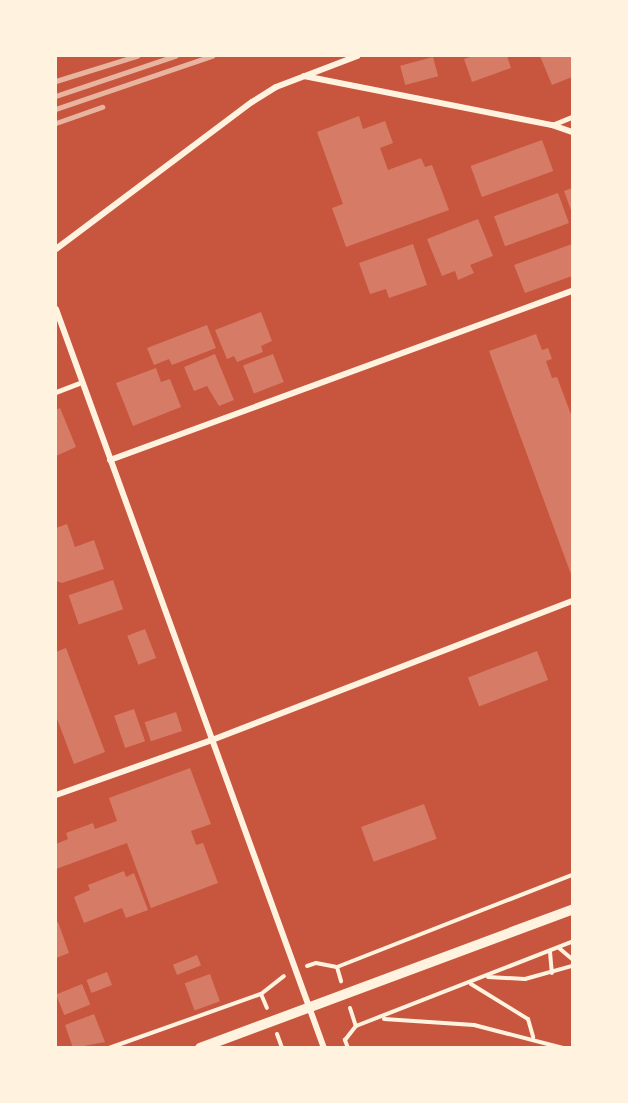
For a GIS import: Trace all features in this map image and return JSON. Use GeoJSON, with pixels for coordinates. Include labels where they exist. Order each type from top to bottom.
{"type":"FeatureCollection","features":[{"type":"Feature","properties":{"kind":"street"},"geometry":{"type":"LineString","coordinates":[[56,249],[252,102],[304,76],[357,56]]}},
{"type":"Feature","properties":{"kind":"street"},"geometry":{"type":"LineString","coordinates":[[304,76],[552,125],[573,132]]}},
{"type":"Feature","properties":{"kind":"street"},"geometry":{"type":"LineString","coordinates":[[110,460],[573,291]]}},
{"type":"Feature","properties":{"kind":"street"},"geometry":{"type":"LineString","coordinates":[[56,309],[324,1047]]}},
{"type":"Feature","properties":{"kind":"street"},"geometry":{"type":"LineString","coordinates":[[56,795],[212,740],[573,602]]}},
{"type":"Feature","properties":{"kind":"street"},"geometry":{"type":"LineString","coordinates":[[200,1047],[573,910]]}},
{"type":"Feature","properties":{"kind":"lane"},"geometry":{"type":"LineString","coordinates":[[552,125],[573,117]]}},
{"type":"Feature","properties":{"kind":"lane"},"geometry":{"type":"LineString","coordinates":[[56,392],[82,382]]}},
{"type":"Feature","properties":{"kind":"path"},"geometry":{"type":"LineString","coordinates":[[109,1047],[261,994],[276,979],[296,970],[316,963],[337,967],[573,875]]}},
{"type":"Feature","properties":{"kind":"path"},"geometry":{"type":"LineString","coordinates":[[348,1047],[345,1040],[356,1026],[573,942]]}},
{"type":"Feature","properties":{"kind":"path"},"geometry":{"type":"LineString","coordinates":[[558,948],[573,960]]}},
{"type":"Feature","properties":{"kind":"path"},"geometry":{"type":"LineString","coordinates":[[551,951],[552,974]]}},
{"type":"Feature","properties":{"kind":"path"},"geometry":{"type":"LineString","coordinates":[[487,977],[525,979],[552,974],[573,966]]}},
{"type":"Feature","properties":{"kind":"path"},"geometry":{"type":"LineString","coordinates":[[470,983],[528,1019],[533,1038]]}},
{"type":"Feature","properties":{"kind":"path"},"geometry":{"type":"LineString","coordinates":[[381,1018],[474,1025],[563,1047]]}},
{"type":"Feature","properties":{"kind":"building"},"geometry":{"type":"Polygon","coordinates":[[[473,56],[507,56],[511,68],[472,82],[464,59],[473,56]]]}},
{"type":"Feature","properties":{"kind":"building"},"geometry":{"type":"Polygon","coordinates":[[[540,56],[572,56],[572,77],[552,85],[540,56]]]}},
{"type":"Feature","properties":{"kind":"building"},"geometry":{"type":"Polygon","coordinates":[[[433,57],[438,76],[405,85],[400,66],[433,57]]]}},
{"type":"Feature","properties":{"kind":"building"},"geometry":{"type":"Polygon","coordinates":[[[359,116],[363,129],[385,121],[393,143],[380,148],[388,170],[421,158],[425,167],[432,165],[449,210],[346,247],[332,208],[343,204],[317,132],[359,116]]]}},
{"type":"Feature","properties":{"kind":"building"},"geometry":{"type":"Polygon","coordinates":[[[542,140],[553,171],[482,197],[471,166],[542,140]]]}},
{"type":"Feature","properties":{"kind":"building"},"geometry":{"type":"Polygon","coordinates":[[[572,188],[572,213],[564,191],[572,188]]]}},
{"type":"Feature","properties":{"kind":"building"},"geometry":{"type":"Polygon","coordinates":[[[558,193],[569,223],[505,246],[494,216],[558,193]]]}},
{"type":"Feature","properties":{"kind":"building"},"geometry":{"type":"Polygon","coordinates":[[[478,219],[493,256],[470,265],[474,273],[458,280],[455,271],[442,276],[427,239],[478,219]]]}},
{"type":"Feature","properties":{"kind":"building"},"geometry":{"type":"Polygon","coordinates":[[[413,244],[427,285],[389,298],[386,289],[370,294],[359,263],[413,244]]]}},
{"type":"Feature","properties":{"kind":"building"},"geometry":{"type":"Polygon","coordinates":[[[572,244],[572,276],[525,293],[514,265],[572,244]]]}},
{"type":"Feature","properties":{"kind":"building"},"geometry":{"type":"Polygon","coordinates":[[[261,312],[272,341],[261,346],[263,352],[237,362],[234,356],[227,359],[215,330],[261,312]]]}},
{"type":"Feature","properties":{"kind":"building"},"geometry":{"type":"Polygon","coordinates":[[[207,325],[216,348],[172,365],[169,359],[154,365],[147,348],[207,325]]]}},
{"type":"Feature","properties":{"kind":"building"},"geometry":{"type":"Polygon","coordinates":[[[536,334],[542,350],[548,348],[552,359],[546,361],[552,378],[557,377],[572,417],[572,577],[489,351],[536,334]]]}},
{"type":"Feature","properties":{"kind":"building"},"geometry":{"type":"Polygon","coordinates":[[[215,354],[234,400],[219,406],[207,386],[194,391],[184,367],[215,354]]]}},
{"type":"Feature","properties":{"kind":"building"},"geometry":{"type":"Polygon","coordinates":[[[273,354],[284,382],[254,393],[243,365],[273,354]]]}},
{"type":"Feature","properties":{"kind":"building"},"geometry":{"type":"Polygon","coordinates":[[[156,368],[161,382],[170,379],[181,407],[133,426],[116,383],[156,368]]]}},
{"type":"Feature","properties":{"kind":"building"},"geometry":{"type":"Polygon","coordinates":[[[60,408],[76,447],[56,456],[56,410],[60,408]]]}},
{"type":"Feature","properties":{"kind":"building"},"geometry":{"type":"Polygon","coordinates":[[[67,524],[75,547],[94,540],[104,569],[62,583],[56,581],[56,528],[67,524]]]}},
{"type":"Feature","properties":{"kind":"building"},"geometry":{"type":"Polygon","coordinates":[[[113,580],[123,609],[79,625],[69,595],[113,580]]]}},
{"type":"Feature","properties":{"kind":"building"},"geometry":{"type":"Polygon","coordinates":[[[145,629],[156,658],[138,665],[127,636],[145,629]]]}},
{"type":"Feature","properties":{"kind":"building"},"geometry":{"type":"Polygon","coordinates":[[[66,648],[105,752],[74,764],[56,716],[56,652],[66,648]]]}},
{"type":"Feature","properties":{"kind":"building"},"geometry":{"type":"Polygon","coordinates":[[[537,651],[548,680],[479,706],[468,678],[537,651]]]}},
{"type":"Feature","properties":{"kind":"building"},"geometry":{"type":"Polygon","coordinates":[[[134,709],[145,741],[125,748],[114,716],[134,709]]]}},
{"type":"Feature","properties":{"kind":"building"},"geometry":{"type":"Polygon","coordinates":[[[176,712],[182,731],[151,741],[145,722],[176,712]]]}},
{"type":"Feature","properties":{"kind":"building"},"geometry":{"type":"Polygon","coordinates":[[[190,768],[211,824],[191,831],[196,845],[203,843],[218,883],[151,908],[127,843],[56,869],[56,844],[68,839],[66,833],[93,823],[95,829],[117,821],[109,798],[190,768]]]}},
{"type":"Feature","properties":{"kind":"building"},"geometry":{"type":"Polygon","coordinates":[[[424,804],[437,839],[374,862],[361,827],[424,804]]]}},
{"type":"Feature","properties":{"kind":"building"},"geometry":{"type":"Polygon","coordinates":[[[124,871],[126,877],[134,873],[148,910],[126,918],[122,908],[84,923],[74,897],[90,890],[88,885],[124,871]]]}},
{"type":"Feature","properties":{"kind":"building"},"geometry":{"type":"Polygon","coordinates":[[[58,922],[69,953],[56,958],[56,923],[58,922]]]}},
{"type":"Feature","properties":{"kind":"building"},"geometry":{"type":"Polygon","coordinates":[[[197,955],[201,965],[177,975],[173,965],[197,955]]]}},
{"type":"Feature","properties":{"kind":"building"},"geometry":{"type":"Polygon","coordinates":[[[107,972],[112,985],[91,993],[86,980],[107,972]]]}},
{"type":"Feature","properties":{"kind":"building"},"geometry":{"type":"Polygon","coordinates":[[[210,974],[220,1001],[195,1010],[185,983],[210,974]]]}},
{"type":"Feature","properties":{"kind":"building"},"geometry":{"type":"Polygon","coordinates":[[[82,984],[90,1004],[64,1015],[56,994],[82,984]]]}},
{"type":"Feature","properties":{"kind":"building"},"geometry":{"type":"Polygon","coordinates":[[[94,1014],[105,1042],[73,1048],[65,1025],[94,1014]]]}},
{"type":"Feature","properties":{"kind":"railway"},"geometry":{"type":"LineString","coordinates":[[56,81],[137,56]]}},
{"type":"Feature","properties":{"kind":"railway"},"geometry":{"type":"LineString","coordinates":[[56,96],[175,56]]}},
{"type":"Feature","properties":{"kind":"railway"},"geometry":{"type":"LineString","coordinates":[[56,109],[212,56]]}},
{"type":"Feature","properties":{"kind":"railway"},"geometry":{"type":"LineString","coordinates":[[56,123],[102,107]]}}]}
